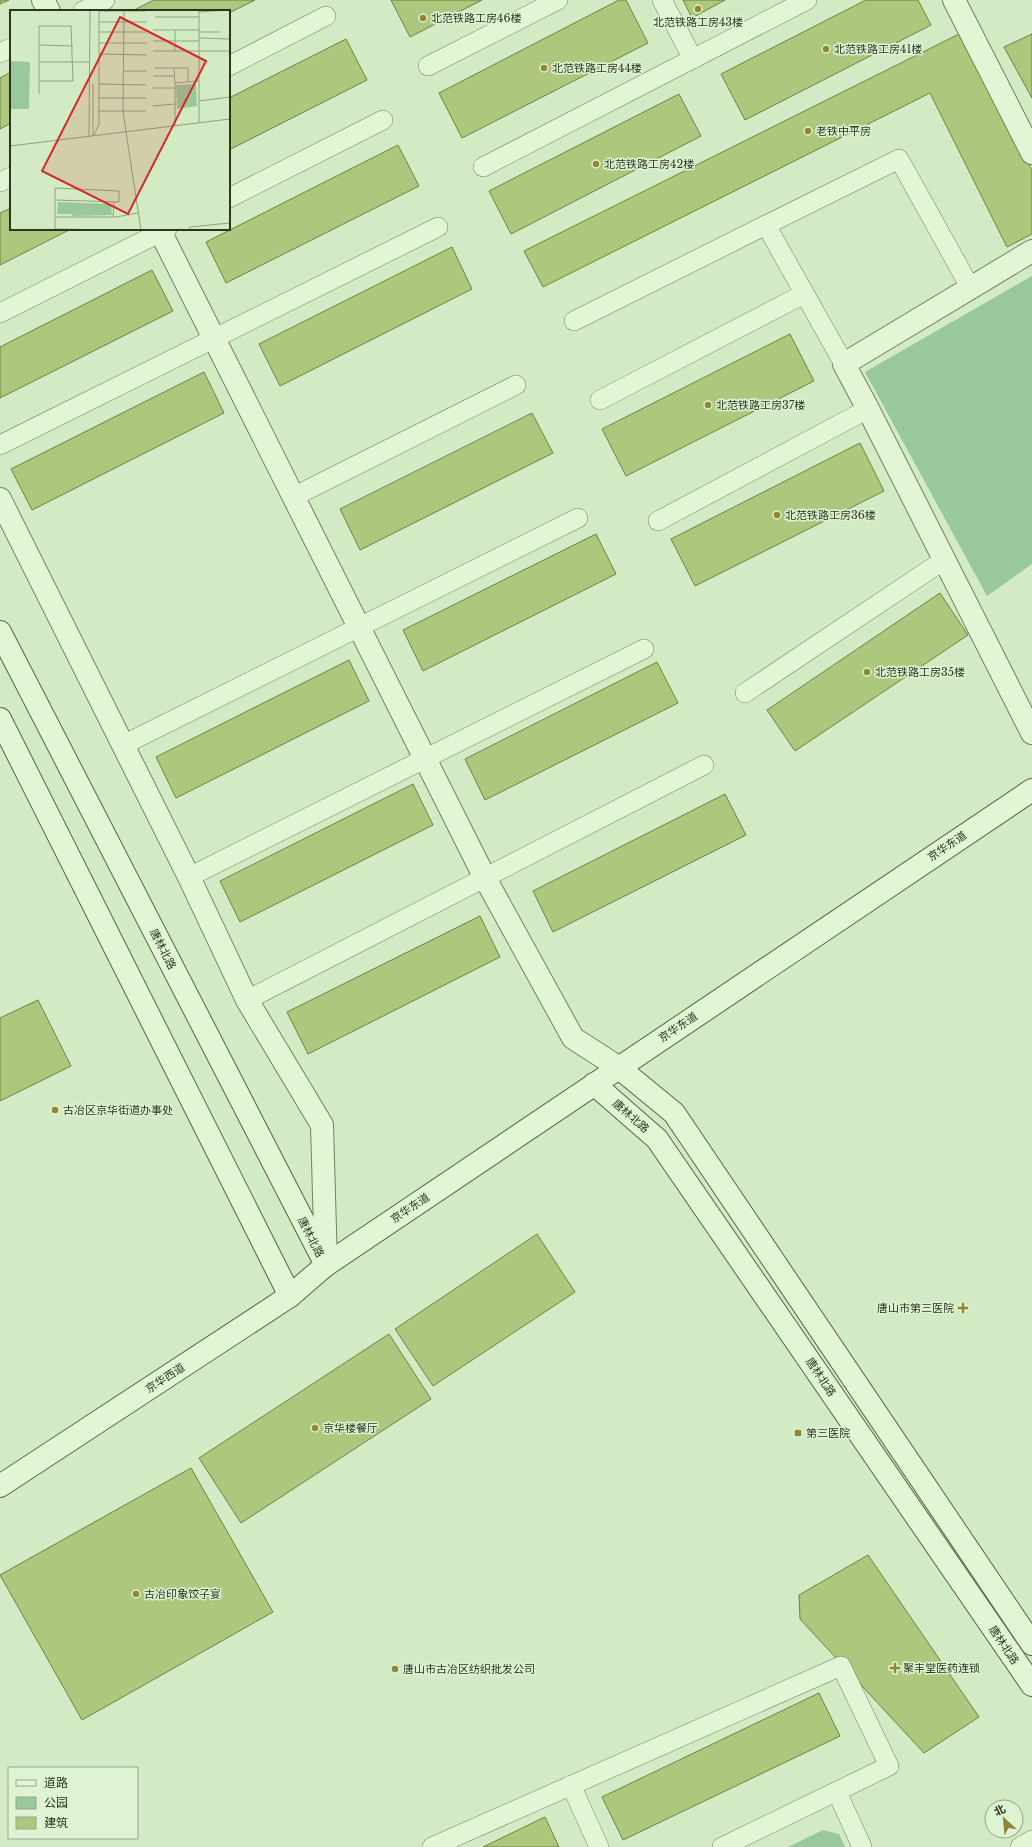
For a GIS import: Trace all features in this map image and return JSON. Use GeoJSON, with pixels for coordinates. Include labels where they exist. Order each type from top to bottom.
{"type":"FeatureCollection","features":[{"type":"Feature","properties":{"kind":"main road"},"geometry":{"type":"LineString","coordinates":[[43,0],[48,10]]}},
{"type":"Feature","properties":{"kind":"main road"},"geometry":{"type":"LineString","coordinates":[[954,0],[1032,153]]}},
{"type":"Feature","properties":{"kind":"main road"},"geometry":{"type":"LineString","coordinates":[[162,230],[214,339],[485,878],[573,1038],[618,1067],[674,1113],[1032,1644]]}},
{"type":"Feature","properties":{"kind":"main road"},"geometry":{"type":"LineString","coordinates":[[1032,251],[844,364],[1032,733]]}},
{"type":"Feature","properties":{"kind":"main road"},"geometry":{"type":"LineString","coordinates":[[0,499],[189,877],[247,1000],[322,1125],[326,1265]]}},
{"type":"Feature","properties":{"kind":"main road","name":"唐林北路"},"geometry":{"type":"LineString","coordinates":[[0,632],[326,1265]]}},
{"type":"Feature","properties":{"kind":"main road"},"geometry":{"type":"LineString","coordinates":[[0,719],[290,1296]]}},
{"type":"Feature","properties":{"kind":"main road","name":"京华东道"},"geometry":{"type":"LineString","coordinates":[[326,1265],[618,1067],[1032,790]]}},
{"type":"Feature","properties":{"kind":"main road","name":"唐林北路"},"geometry":{"type":"LineString","coordinates":[[594,1084],[657,1139],[1032,1685]]}},
{"type":"Feature","properties":{"kind":"main road","name":"京华西道"},"geometry":{"type":"LineString","coordinates":[[0,1486],[290,1296],[326,1265]]}},
{"type":"Feature","properties":{"kind":"lane"},"geometry":{"type":"LineString","coordinates":[[85,10],[105,0]]}},
{"type":"Feature","properties":{"kind":"lane"},"geometry":{"type":"LineString","coordinates":[[428,66],[558,0]]}},
{"type":"Feature","properties":{"kind":"lane"},"geometry":{"type":"LineString","coordinates":[[662,0],[693,59]]}},
{"type":"Feature","properties":{"kind":"lane"},"geometry":{"type":"LineString","coordinates":[[483,167],[807,0]]}},
{"type":"Feature","properties":{"kind":"lane"},"geometry":{"type":"LineString","coordinates":[[230,65],[326,16]]}},
{"type":"Feature","properties":{"kind":"lane"},"geometry":{"type":"LineString","coordinates":[[0,53],[10,48]]}},
{"type":"Feature","properties":{"kind":"lane"},"geometry":{"type":"LineString","coordinates":[[230,197],[383,120]]}},
{"type":"Feature","properties":{"kind":"lane"},"geometry":{"type":"LineString","coordinates":[[574,321],[899,159],[970,287]]}},
{"type":"Feature","properties":{"kind":"lane"},"geometry":{"type":"LineString","coordinates":[[0,182],[10,177]]}},
{"type":"Feature","properties":{"kind":"lane"},"geometry":{"type":"LineString","coordinates":[[766,224],[844,364]]}},
{"type":"Feature","properties":{"kind":"lane"},"geometry":{"type":"LineString","coordinates":[[0,445],[438,227]]}},
{"type":"Feature","properties":{"kind":"lane"},"geometry":{"type":"LineString","coordinates":[[0,313],[162,230]]}},
{"type":"Feature","properties":{"kind":"lane"},"geometry":{"type":"LineString","coordinates":[[600,400],[804,294]]}},
{"type":"Feature","properties":{"kind":"lane"},"geometry":{"type":"LineString","coordinates":[[293,497],[516,385]]}},
{"type":"Feature","properties":{"kind":"lane"},"geometry":{"type":"LineString","coordinates":[[658,521],[868,409]]}},
{"type":"Feature","properties":{"kind":"lane"},"geometry":{"type":"LineString","coordinates":[[123,745],[578,518]]}},
{"type":"Feature","properties":{"kind":"lane"},"geometry":{"type":"LineString","coordinates":[[745,693],[944,560]]}},
{"type":"Feature","properties":{"kind":"lane"},"geometry":{"type":"LineString","coordinates":[[189,877],[644,649]]}},
{"type":"Feature","properties":{"kind":"lane"},"geometry":{"type":"LineString","coordinates":[[247,1000],[704,765]]}},
{"type":"Feature","properties":{"kind":"lane"},"geometry":{"type":"LineString","coordinates":[[432,1847],[841,1666],[889,1766],[722,1847]]}},
{"type":"Feature","properties":{"kind":"lane"},"geometry":{"type":"LineString","coordinates":[[571,1786],[599,1847]]}},
{"type":"Feature","properties":{"kind":"lane"},"geometry":{"type":"LineString","coordinates":[[837,1792],[862,1847]]}},
{"type":"Feature","properties":{"kind":"lane"},"geometry":{"type":"LineString","coordinates":[[1020,1847],[1032,1840]]}},
{"type":"Feature","properties":{"kind":"green space"},"geometry":{"type":"Polygon","coordinates":[[[1032,276],[1032,564],[987,596],[865,372],[1032,276]]]}},
{"type":"Feature","properties":{"kind":"green space"},"geometry":{"type":"Polygon","coordinates":[[[823,1830],[839,1834],[845,1847],[788,1847],[823,1830]]]}},
{"type":"Feature","properties":{"kind":"building"},"geometry":{"type":"Polygon","coordinates":[[[0,0],[9,0],[0,4],[0,0]]]}},
{"type":"Feature","properties":{"kind":"building"},"geometry":{"type":"Polygon","coordinates":[[[154,0],[255,0],[230,12],[230,10],[134,10],[154,0]]]}},
{"type":"Feature","properties":{"kind":"building","name":"北范铁路工房46楼"},"geometry":{"type":"Polygon","coordinates":[[[391,0],[482,0],[410,37],[391,0]]]}},
{"type":"Feature","properties":{"kind":"building","name":"北范铁路工房44楼"},"geometry":{"type":"Polygon","coordinates":[[[619,0],[626,0],[648,43],[462,138],[439,93],[619,0]]]}},
{"type":"Feature","properties":{"kind":"building","name":"北范铁路工房43楼"},"geometry":{"type":"Polygon","coordinates":[[[683,0],[725,0],[692,18],[683,0]]]}},
{"type":"Feature","properties":{"kind":"building","name":"北范铁路工房41楼"},"geometry":{"type":"Polygon","coordinates":[[[866,0],[918,0],[931,25],[745,120],[721,74],[866,0]]]}},
{"type":"Feature","properties":{"kind":"building","name":"老铁中平房"},"geometry":{"type":"Polygon","coordinates":[[[963,32],[1032,170],[1032,234],[1007,247],[930,93],[543,287],[524,251],[963,32]]]}},
{"type":"Feature","properties":{"kind":"building"},"geometry":{"type":"Polygon","coordinates":[[[1032,34],[1032,98],[1004,47],[1032,34]]]}},
{"type":"Feature","properties":{"kind":"building"},"geometry":{"type":"Polygon","coordinates":[[[346,39],[367,80],[230,149],[230,97],[346,39]]]}},
{"type":"Feature","properties":{"kind":"building"},"geometry":{"type":"Polygon","coordinates":[[[10,73],[10,124],[0,129],[0,78],[10,73]]]}},
{"type":"Feature","properties":{"kind":"building","name":"北范铁路工房42楼"},"geometry":{"type":"Polygon","coordinates":[[[679,94],[701,136],[511,234],[489,191],[679,94]]]}},
{"type":"Feature","properties":{"kind":"building"},"geometry":{"type":"Polygon","coordinates":[[[398,145],[419,186],[226,283],[206,242],[398,145]]]}},
{"type":"Feature","properties":{"kind":"building"},"geometry":{"type":"Polygon","coordinates":[[[10,208],[10,230],[69,230],[0,265],[0,213],[10,208]]]}},
{"type":"Feature","properties":{"kind":"building"},"geometry":{"type":"Polygon","coordinates":[[[452,247],[472,289],[280,386],[259,344],[452,247]]]}},
{"type":"Feature","properties":{"kind":"building"},"geometry":{"type":"Polygon","coordinates":[[[152,270],[173,311],[0,398],[0,347],[152,270]]]}},
{"type":"Feature","properties":{"kind":"building","name":"北范铁路工房37楼"},"geometry":{"type":"Polygon","coordinates":[[[790,334],[814,381],[626,476],[602,429],[790,334]]]}},
{"type":"Feature","properties":{"kind":"building"},"geometry":{"type":"Polygon","coordinates":[[[204,372],[224,413],[32,510],[11,469],[204,372]]]}},
{"type":"Feature","properties":{"kind":"building"},"geometry":{"type":"Polygon","coordinates":[[[532,413],[553,453],[360,550],[340,509],[532,413]]]}},
{"type":"Feature","properties":{"kind":"building","name":"北范铁路工房36楼"},"geometry":{"type":"Polygon","coordinates":[[[860,443],[884,491],[695,586],[671,539],[860,443]]]}},
{"type":"Feature","properties":{"kind":"building"},"geometry":{"type":"Polygon","coordinates":[[[596,534],[616,574],[423,671],[403,630],[596,534]]]}},
{"type":"Feature","properties":{"kind":"building","name":"北范铁路工房35楼"},"geometry":{"type":"Polygon","coordinates":[[[940,593],[968,635],[795,751],[767,710],[940,593]]]}},
{"type":"Feature","properties":{"kind":"building"},"geometry":{"type":"Polygon","coordinates":[[[349,660],[369,701],[176,798],[156,757],[349,660]]]}},
{"type":"Feature","properties":{"kind":"building"},"geometry":{"type":"Polygon","coordinates":[[[657,662],[678,703],[485,800],[465,759],[657,662]]]}},
{"type":"Feature","properties":{"kind":"building"},"geometry":{"type":"Polygon","coordinates":[[[413,784],[433,825],[240,922],[220,881],[413,784]]]}},
{"type":"Feature","properties":{"kind":"building"},"geometry":{"type":"Polygon","coordinates":[[[725,794],[746,835],[553,932],[533,891],[725,794]]]}},
{"type":"Feature","properties":{"kind":"building"},"geometry":{"type":"Polygon","coordinates":[[[480,916],[500,957],[308,1054],[287,1012],[480,916]]]}},
{"type":"Feature","properties":{"kind":"building","name":"古冶区京华街道办事处"},"geometry":{"type":"Polygon","coordinates":[[[38,1000],[71,1066],[0,1101],[0,1018],[38,1000]]]}},
{"type":"Feature","properties":{"kind":"building"},"geometry":{"type":"Polygon","coordinates":[[[537,1234],[575,1292],[433,1386],[395,1329],[537,1234]]]}},
{"type":"Feature","properties":{"kind":"building","name":"京华楼餐厅"},"geometry":{"type":"Polygon","coordinates":[[[389,1334],[431,1399],[241,1523],[199,1458],[389,1334]]]}},
{"type":"Feature","properties":{"kind":"building","name":"古冶印象饺子宴"},"geometry":{"type":"Polygon","coordinates":[[[191,1468],[273,1612],[82,1720],[0,1575],[191,1468]]]}},
{"type":"Feature","properties":{"kind":"building","name":"聚丰堂医药连锁"},"geometry":{"type":"Polygon","coordinates":[[[868,1555],[979,1717],[924,1753],[800,1619],[799,1595],[868,1555]]]}},
{"type":"Feature","properties":{"kind":"building"},"geometry":{"type":"Polygon","coordinates":[[[819,1693],[840,1736],[623,1840],[602,1797],[819,1693]]]}},
{"type":"Feature","properties":{"kind":"building"},"geometry":{"type":"Polygon","coordinates":[[[545,1817],[559,1847],[483,1847],[545,1817]]]}},
{"type":"Feature","properties":{"kind":"place","name":"北范铁路工房43楼"},"geometry":{"type":"Point","coordinates":[698,9]}},
{"type":"Feature","properties":{"kind":"place","name":"北范铁路工房46楼"},"geometry":{"type":"Point","coordinates":[423,18]}},
{"type":"Feature","properties":{"kind":"place","name":"北范铁路工房41楼"},"geometry":{"type":"Point","coordinates":[826,49]}},
{"type":"Feature","properties":{"kind":"place","name":"北范铁路工房44楼"},"geometry":{"type":"Point","coordinates":[544,68]}},
{"type":"Feature","properties":{"kind":"place","name":"老铁中平房"},"geometry":{"type":"Point","coordinates":[808,131]}},
{"type":"Feature","properties":{"kind":"place","name":"北范铁路工房42楼"},"geometry":{"type":"Point","coordinates":[596,164]}},
{"type":"Feature","properties":{"kind":"place","name":"北范铁路工房37楼"},"geometry":{"type":"Point","coordinates":[708,405]}},
{"type":"Feature","properties":{"kind":"place","name":"北范铁路工房36楼"},"geometry":{"type":"Point","coordinates":[777,515]}},
{"type":"Feature","properties":{"kind":"place","name":"北范铁路工房35楼"},"geometry":{"type":"Point","coordinates":[867,672]}},
{"type":"Feature","properties":{"kind":"place","name":"古冶区京华街道办事处"},"geometry":{"type":"Point","coordinates":[55,1110]}},
{"type":"Feature","properties":{"kind":"place","name":"唐山市第三医院"},"geometry":{"type":"Point","coordinates":[963,1308]}},
{"type":"Feature","properties":{"kind":"place","name":"京华楼餐厅"},"geometry":{"type":"Point","coordinates":[315,1428]}},
{"type":"Feature","properties":{"kind":"place","name":"第三医院"},"geometry":{"type":"Point","coordinates":[798,1433]}},
{"type":"Feature","properties":{"kind":"place","name":"古冶印象饺子宴"},"geometry":{"type":"Point","coordinates":[136,1594]}},
{"type":"Feature","properties":{"kind":"place","name":"聚丰堂医药连锁"},"geometry":{"type":"Point","coordinates":[895,1668]}},
{"type":"Feature","properties":{"kind":"place","name":"唐山市古冶区纺织批发公司"},"geometry":{"type":"Point","coordinates":[395,1669]}}]}
